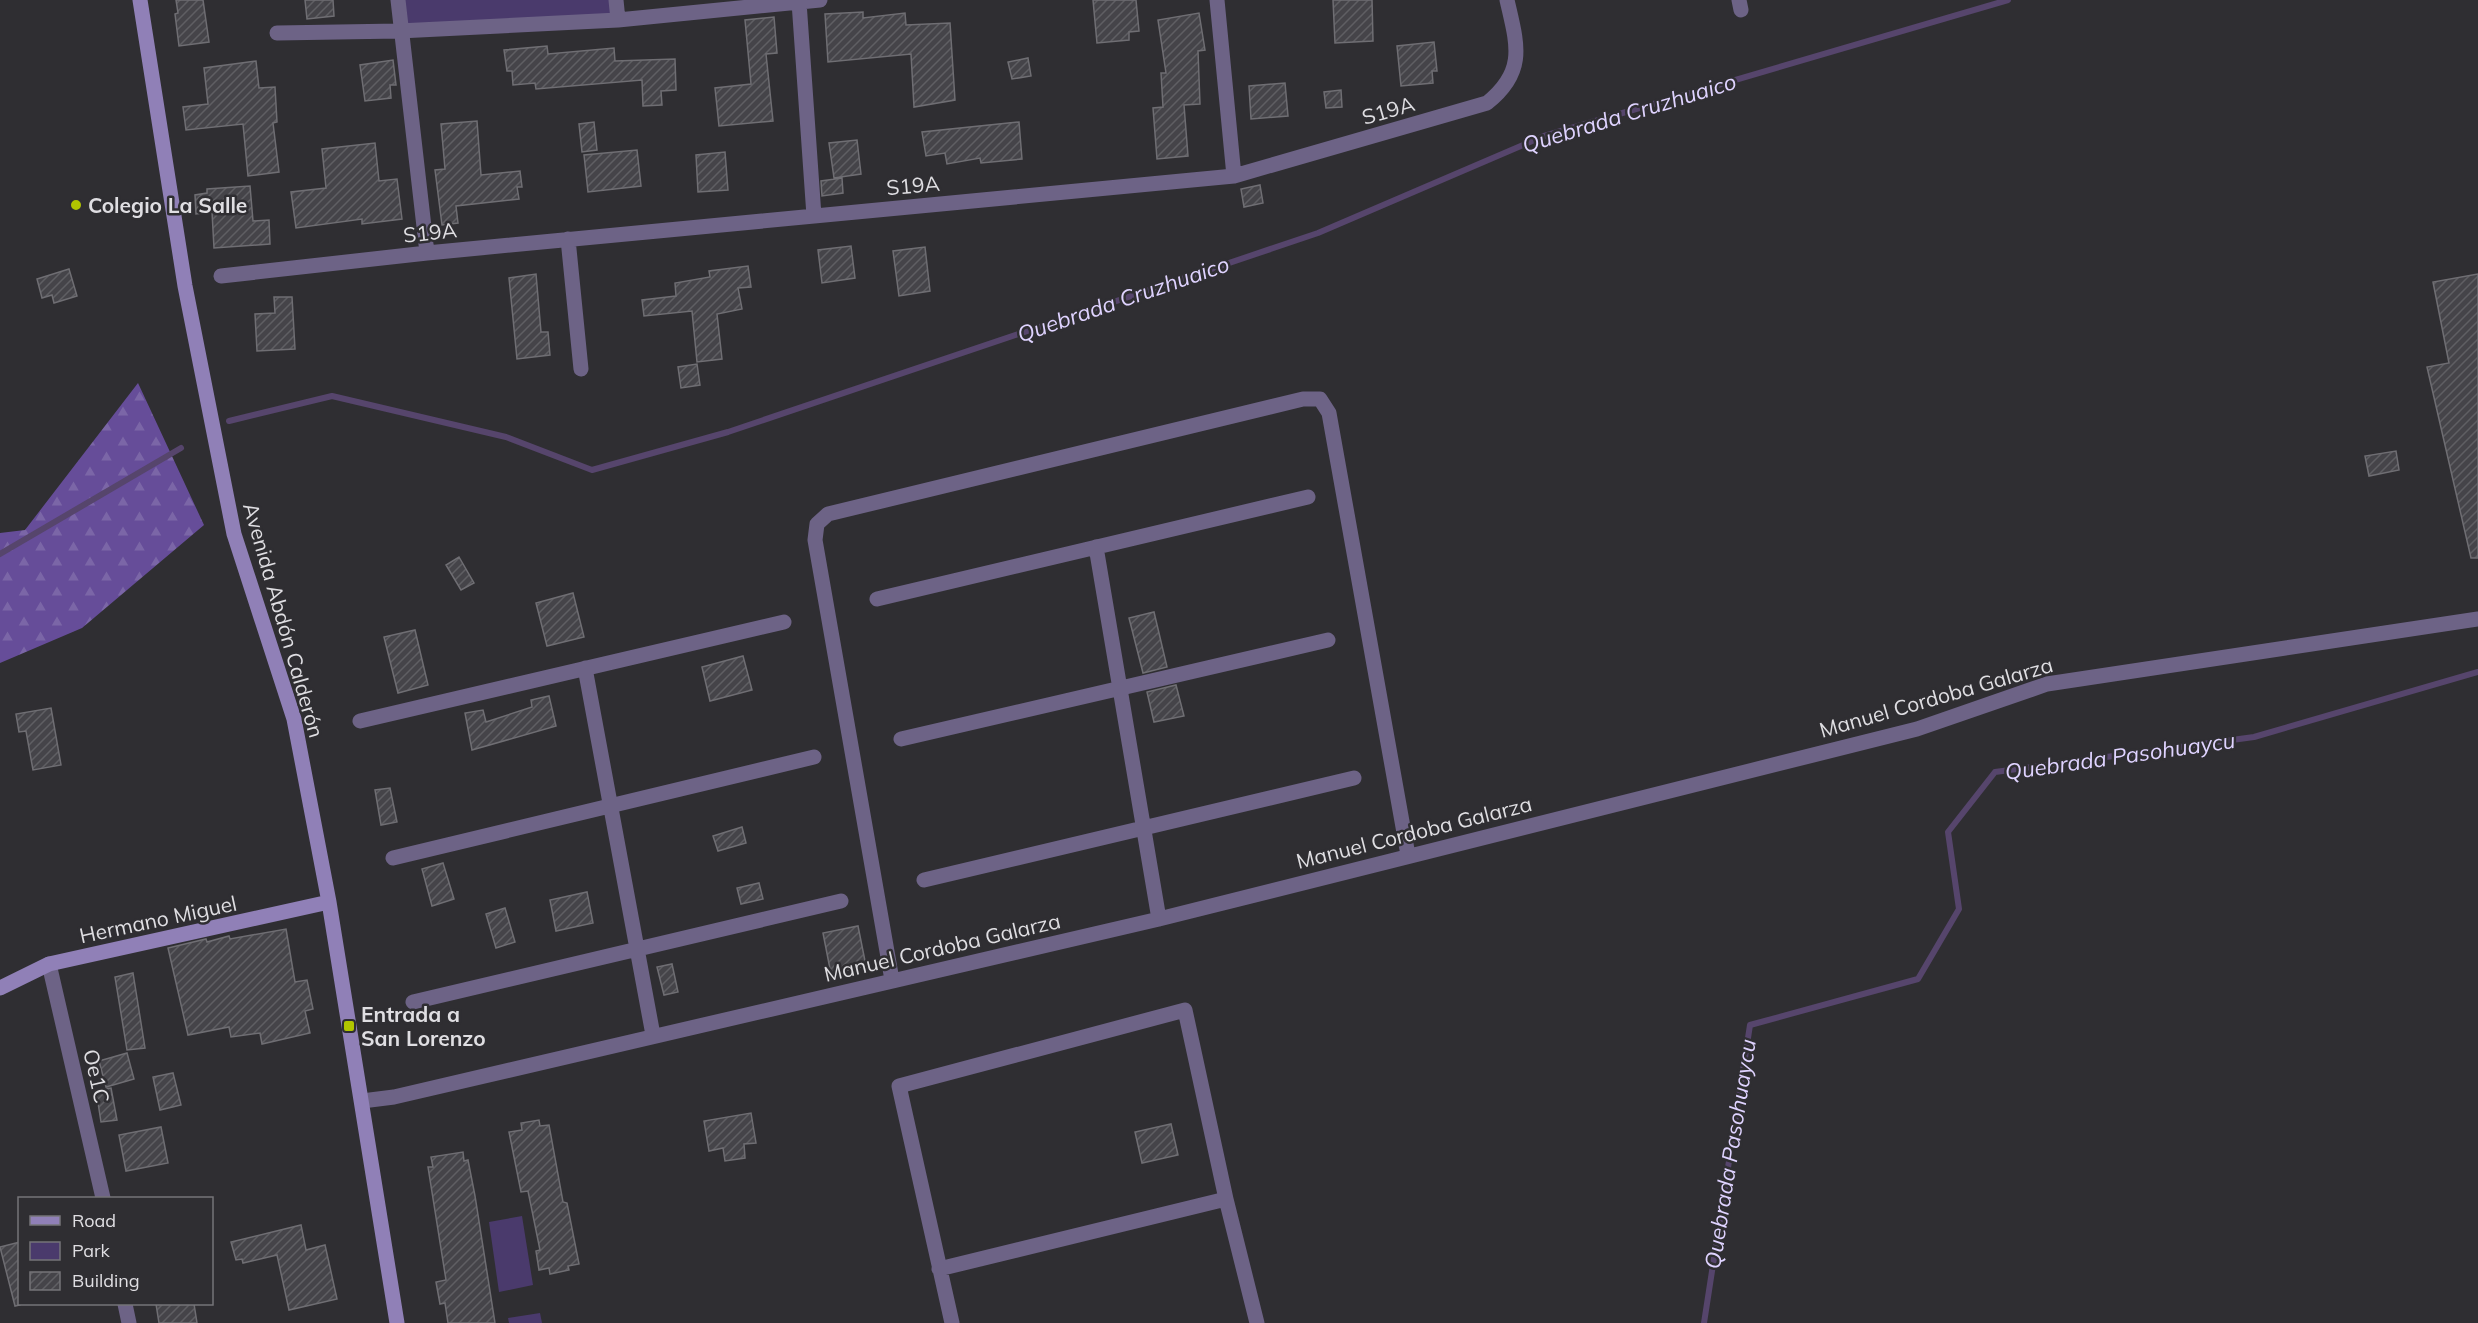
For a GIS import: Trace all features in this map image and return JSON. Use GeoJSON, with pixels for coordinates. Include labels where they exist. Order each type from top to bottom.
{"type":"FeatureCollection","features":[{"type":"Feature","properties":{"kind":"street","name":"Avenida Abdón Calderón"},"geometry":{"type":"LineString","coordinates":[[140,0],[185,286],[234,534],[294,719],[329,902],[397,1323]]}},
{"type":"Feature","properties":{"kind":"street"},"geometry":{"type":"LineString","coordinates":[[398,0],[399,31],[427,253]]}},
{"type":"Feature","properties":{"kind":"street"},"geometry":{"type":"LineString","coordinates":[[616,0],[618,20]]}},
{"type":"Feature","properties":{"kind":"street"},"geometry":{"type":"LineString","coordinates":[[277,33],[399,31],[618,20],[820,0]]}},
{"type":"Feature","properties":{"kind":"street"},"geometry":{"type":"LineString","coordinates":[[1216,0],[1234,176]]}},
{"type":"Feature","properties":{"kind":"street","name":"S19A"},"geometry":{"type":"LineString","coordinates":[[221,276],[568,239],[1234,176],[1487,102],[1502,90],[1513,74],[1517,54],[1507,0]]}},
{"type":"Feature","properties":{"kind":"street"},"geometry":{"type":"LineString","coordinates":[[799,2],[814,216]]}},
{"type":"Feature","properties":{"kind":"street"},"geometry":{"type":"LineString","coordinates":[[568,239],[581,369]]}},
{"type":"Feature","properties":{"kind":"street"},"geometry":{"type":"LineString","coordinates":[[892,980],[815,540],[815,531],[821,519],[839,511],[1303,399],[1320,399],[1329,413],[1408,855]]}},
{"type":"Feature","properties":{"kind":"street"},"geometry":{"type":"LineString","coordinates":[[877,599],[1308,497]]}},
{"type":"Feature","properties":{"kind":"street"},"geometry":{"type":"LineString","coordinates":[[1096,547],[1159,919]]}},
{"type":"Feature","properties":{"kind":"street","name":"Manuel Cordoba Galarza"},"geometry":{"type":"LineString","coordinates":[[362,1101],[394,1096],[1159,919],[1917,729],[2047,684],[2478,619]]}},
{"type":"Feature","properties":{"kind":"street"},"geometry":{"type":"LineString","coordinates":[[360,721],[784,622]]}},
{"type":"Feature","properties":{"kind":"street"},"geometry":{"type":"LineString","coordinates":[[901,739],[1328,640]]}},
{"type":"Feature","properties":{"kind":"street"},"geometry":{"type":"LineString","coordinates":[[585,668],[653,1035]]}},
{"type":"Feature","properties":{"kind":"street"},"geometry":{"type":"LineString","coordinates":[[393,858],[814,757]]}},
{"type":"Feature","properties":{"kind":"street"},"geometry":{"type":"LineString","coordinates":[[924,880],[1354,778]]}},
{"type":"Feature","properties":{"kind":"street"},"geometry":{"type":"LineString","coordinates":[[413,1002],[841,901]]}},
{"type":"Feature","properties":{"kind":"street","name":"Hermano Miguel"},"geometry":{"type":"LineString","coordinates":[[0,988],[49,964],[329,902]]}},
{"type":"Feature","properties":{"kind":"street","name":"Oe1C"},"geometry":{"type":"LineString","coordinates":[[49,964],[104,1197]]}},
{"type":"Feature","properties":{"kind":"street"},"geometry":{"type":"LineString","coordinates":[[951,1323],[899,1086],[1185,1010],[1226,1199],[1257,1323]]}},
{"type":"Feature","properties":{"kind":"street"},"geometry":{"type":"LineString","coordinates":[[939,1269],[1226,1199]]}},
{"type":"Feature","properties":{"kind":"street"},"geometry":{"type":"LineString","coordinates":[[125,1305],[129,1323]]}},
{"type":"Feature","properties":{"kind":"green space"},"geometry":{"type":"Polygon","coordinates":[[[398,0],[616,0],[618,20],[399,31],[398,0]]]}},
{"type":"Feature","properties":{"kind":"green space"},"geometry":{"type":"Polygon","coordinates":[[[138,383],[204,525],[82,628],[0,663],[0,533],[25,530],[138,383]]]}},
{"type":"Feature","properties":{"kind":"green space"},"geometry":{"type":"Polygon","coordinates":[[[522,1216],[533,1285],[499,1292],[489,1222],[522,1216]]]}},
{"type":"Feature","properties":{"kind":"green space"},"geometry":{"type":"Polygon","coordinates":[[[540,1313],[542,1323],[509,1323],[508,1318],[540,1313]]]}},
{"type":"Feature","properties":{"kind":"building"},"geometry":{"type":"Polygon","coordinates":[[[176,0],[203,0],[209,42],[179,46],[175,14],[178,13],[176,0]]]}},
{"type":"Feature","properties":{"kind":"building"},"geometry":{"type":"Polygon","coordinates":[[[305,0],[333,0],[334,16],[307,19],[305,0]]]}},
{"type":"Feature","properties":{"kind":"building"},"geometry":{"type":"Polygon","coordinates":[[[1093,0],[1136,0],[1139,31],[1129,32],[1129,40],[1097,43],[1093,0]]]}},
{"type":"Feature","properties":{"kind":"building"},"geometry":{"type":"Polygon","coordinates":[[[1333,0],[1372,0],[1373,41],[1335,43],[1333,0]]]}},
{"type":"Feature","properties":{"kind":"building"},"geometry":{"type":"Polygon","coordinates":[[[863,12],[863,18],[905,13],[906,25],[950,23],[955,100],[914,107],[911,54],[828,62],[825,14],[863,12]]]}},
{"type":"Feature","properties":{"kind":"building"},"geometry":{"type":"Polygon","coordinates":[[[1199,13],[1205,50],[1198,51],[1200,104],[1184,105],[1188,156],[1157,159],[1153,108],[1163,107],[1161,73],[1166,73],[1158,20],[1199,13]]]}},
{"type":"Feature","properties":{"kind":"building"},"geometry":{"type":"Polygon","coordinates":[[[774,17],[777,53],[766,54],[773,121],[719,126],[715,88],[751,84],[745,20],[774,17]]]}},
{"type":"Feature","properties":{"kind":"building"},"geometry":{"type":"Polygon","coordinates":[[[1434,42],[1437,71],[1432,71],[1433,83],[1401,86],[1397,46],[1434,42]]]}},
{"type":"Feature","properties":{"kind":"building"},"geometry":{"type":"Polygon","coordinates":[[[547,46],[548,54],[614,48],[615,61],[675,59],[676,90],[661,91],[662,105],[643,106],[642,80],[536,89],[535,83],[513,85],[512,71],[507,71],[504,50],[547,46]]]}},
{"type":"Feature","properties":{"kind":"building"},"geometry":{"type":"Polygon","coordinates":[[[1028,58],[1031,76],[1012,79],[1008,62],[1028,58]]]}},
{"type":"Feature","properties":{"kind":"building"},"geometry":{"type":"Polygon","coordinates":[[[393,60],[396,85],[390,85],[391,98],[365,101],[360,65],[393,60]]]}},
{"type":"Feature","properties":{"kind":"building"},"geometry":{"type":"Polygon","coordinates":[[[256,61],[259,88],[275,87],[277,122],[273,123],[279,172],[248,176],[243,124],[186,130],[183,107],[208,104],[204,68],[256,61]]]}},
{"type":"Feature","properties":{"kind":"building"},"geometry":{"type":"Polygon","coordinates":[[[1285,83],[1288,116],[1251,119],[1249,86],[1285,83]]]}},
{"type":"Feature","properties":{"kind":"building"},"geometry":{"type":"Polygon","coordinates":[[[1341,90],[1342,107],[1326,108],[1324,92],[1341,90]]]}},
{"type":"Feature","properties":{"kind":"building"},"geometry":{"type":"Polygon","coordinates":[[[477,121],[481,175],[520,171],[522,187],[517,187],[519,199],[456,206],[458,223],[442,225],[435,170],[445,169],[441,124],[477,121]]]}},
{"type":"Feature","properties":{"kind":"building"},"geometry":{"type":"Polygon","coordinates":[[[594,122],[597,150],[582,152],[579,124],[594,122]]]}},
{"type":"Feature","properties":{"kind":"building"},"geometry":{"type":"Polygon","coordinates":[[[1019,122],[1022,159],[981,163],[980,158],[947,164],[945,153],[926,156],[922,132],[1019,122]]]}},
{"type":"Feature","properties":{"kind":"building"},"geometry":{"type":"Polygon","coordinates":[[[857,140],[861,174],[834,178],[829,143],[857,140]]]}},
{"type":"Feature","properties":{"kind":"building"},"geometry":{"type":"Polygon","coordinates":[[[375,143],[379,181],[397,179],[402,219],[362,224],[362,219],[296,228],[291,192],[326,188],[322,149],[375,143]]]}},
{"type":"Feature","properties":{"kind":"building"},"geometry":{"type":"Polygon","coordinates":[[[637,150],[641,186],[588,192],[584,155],[637,150]]]}},
{"type":"Feature","properties":{"kind":"building"},"geometry":{"type":"Polygon","coordinates":[[[725,152],[728,190],[698,192],[696,155],[725,152]]]}},
{"type":"Feature","properties":{"kind":"building"},"geometry":{"type":"Polygon","coordinates":[[[842,178],[843,193],[822,196],[821,181],[842,178]]]}},
{"type":"Feature","properties":{"kind":"building"},"geometry":{"type":"Polygon","coordinates":[[[1260,185],[1263,203],[1244,207],[1241,189],[1260,185]]]}},
{"type":"Feature","properties":{"kind":"building"},"geometry":{"type":"Polygon","coordinates":[[[250,186],[253,221],[269,220],[270,244],[214,248],[212,212],[196,214],[195,195],[207,193],[207,189],[250,186]]]}},
{"type":"Feature","properties":{"kind":"building"},"geometry":{"type":"Polygon","coordinates":[[[851,246],[855,278],[822,283],[818,250],[851,246]]]}},
{"type":"Feature","properties":{"kind":"building"},"geometry":{"type":"Polygon","coordinates":[[[925,247],[930,291],[899,296],[893,251],[925,247]]]}},
{"type":"Feature","properties":{"kind":"building"},"geometry":{"type":"Polygon","coordinates":[[[748,266],[751,287],[738,288],[742,309],[717,314],[722,359],[697,362],[692,311],[644,316],[642,300],[676,296],[675,283],[710,277],[709,271],[748,266]]]}},
{"type":"Feature","properties":{"kind":"building"},"geometry":{"type":"Polygon","coordinates":[[[69,269],[77,296],[54,303],[52,295],[42,298],[37,279],[69,269]]]}},
{"type":"Feature","properties":{"kind":"building"},"geometry":{"type":"Polygon","coordinates":[[[536,274],[541,332],[548,332],[550,355],[517,359],[509,278],[536,274]]]}},
{"type":"Feature","properties":{"kind":"building"},"geometry":{"type":"Polygon","coordinates":[[[2478,274],[2478,558],[2471,558],[2427,367],[2449,363],[2433,282],[2478,274]]]}},
{"type":"Feature","properties":{"kind":"building"},"geometry":{"type":"Polygon","coordinates":[[[274,297],[292,297],[295,349],[257,351],[255,314],[275,313],[274,297]]]}},
{"type":"Feature","properties":{"kind":"building"},"geometry":{"type":"Polygon","coordinates":[[[697,364],[700,385],[681,388],[678,367],[697,364]]]}},
{"type":"Feature","properties":{"kind":"building"},"geometry":{"type":"Polygon","coordinates":[[[2396,451],[2399,470],[2369,476],[2365,456],[2396,451]]]}},
{"type":"Feature","properties":{"kind":"building"},"geometry":{"type":"Polygon","coordinates":[[[459,557],[474,583],[461,590],[446,565],[459,557]]]}},
{"type":"Feature","properties":{"kind":"building"},"geometry":{"type":"Polygon","coordinates":[[[573,593],[584,637],[547,646],[536,603],[573,593]]]}},
{"type":"Feature","properties":{"kind":"building"},"geometry":{"type":"Polygon","coordinates":[[[1154,612],[1167,667],[1143,673],[1129,618],[1154,612]]]}},
{"type":"Feature","properties":{"kind":"building"},"geometry":{"type":"Polygon","coordinates":[[[415,630],[428,685],[398,693],[384,637],[415,630]]]}},
{"type":"Feature","properties":{"kind":"building"},"geometry":{"type":"Polygon","coordinates":[[[743,656],[752,690],[710,701],[702,667],[743,656]]]}},
{"type":"Feature","properties":{"kind":"building"},"geometry":{"type":"Polygon","coordinates":[[[1176,685],[1184,716],[1154,722],[1147,692],[1176,685]]]}},
{"type":"Feature","properties":{"kind":"building"},"geometry":{"type":"Polygon","coordinates":[[[549,696],[556,726],[472,750],[465,713],[483,710],[486,722],[532,707],[531,700],[549,696]]]}},
{"type":"Feature","properties":{"kind":"building"},"geometry":{"type":"Polygon","coordinates":[[[51,708],[61,765],[33,770],[26,731],[19,732],[16,714],[51,708]]]}},
{"type":"Feature","properties":{"kind":"building"},"geometry":{"type":"Polygon","coordinates":[[[390,788],[397,822],[381,825],[375,790],[390,788]]]}},
{"type":"Feature","properties":{"kind":"building"},"geometry":{"type":"Polygon","coordinates":[[[742,827],[746,843],[718,851],[713,836],[742,827]]]}},
{"type":"Feature","properties":{"kind":"building"},"geometry":{"type":"Polygon","coordinates":[[[443,863],[454,899],[432,906],[422,869],[443,863]]]}},
{"type":"Feature","properties":{"kind":"building"},"geometry":{"type":"Polygon","coordinates":[[[759,883],[763,899],[741,904],[737,888],[759,883]]]}},
{"type":"Feature","properties":{"kind":"building"},"geometry":{"type":"Polygon","coordinates":[[[587,892],[593,923],[556,931],[550,900],[587,892]]]}},
{"type":"Feature","properties":{"kind":"building"},"geometry":{"type":"Polygon","coordinates":[[[505,908],[515,942],[496,948],[486,914],[505,908]]]}},
{"type":"Feature","properties":{"kind":"building"},"geometry":{"type":"Polygon","coordinates":[[[858,926],[866,966],[831,974],[823,933],[858,926]]]}},
{"type":"Feature","properties":{"kind":"building"},"geometry":{"type":"Polygon","coordinates":[[[286,929],[295,982],[307,980],[313,1009],[305,1011],[310,1033],[262,1044],[260,1033],[231,1037],[229,1027],[188,1035],[168,948],[206,939],[207,942],[229,936],[230,939],[286,929]]]}},
{"type":"Feature","properties":{"kind":"building"},"geometry":{"type":"Polygon","coordinates":[[[672,964],[678,992],[664,995],[657,967],[672,964]]]}},
{"type":"Feature","properties":{"kind":"building"},"geometry":{"type":"Polygon","coordinates":[[[133,973],[145,1048],[127,1050],[115,977],[133,973]]]}},
{"type":"Feature","properties":{"kind":"building"},"geometry":{"type":"Polygon","coordinates":[[[127,1053],[134,1079],[106,1087],[99,1061],[127,1053]]]}},
{"type":"Feature","properties":{"kind":"building"},"geometry":{"type":"Polygon","coordinates":[[[173,1073],[181,1105],[160,1110],[153,1077],[173,1073]]]}},
{"type":"Feature","properties":{"kind":"building"},"geometry":{"type":"Polygon","coordinates":[[[111,1088],[117,1120],[101,1122],[96,1090],[111,1088]]]}},
{"type":"Feature","properties":{"kind":"building"},"geometry":{"type":"Polygon","coordinates":[[[751,1113],[756,1143],[744,1144],[745,1158],[725,1161],[723,1148],[709,1151],[704,1121],[751,1113]]]}},
{"type":"Feature","properties":{"kind":"building"},"geometry":{"type":"Polygon","coordinates":[[[539,1120],[540,1126],[549,1125],[563,1202],[567,1203],[579,1264],[568,1266],[569,1270],[550,1274],[549,1268],[539,1270],[536,1251],[540,1250],[528,1191],[521,1192],[509,1132],[522,1130],[521,1123],[539,1120]]]}},
{"type":"Feature","properties":{"kind":"building"},"geometry":{"type":"Polygon","coordinates":[[[1171,1124],[1178,1155],[1142,1163],[1135,1132],[1171,1124]]]}},
{"type":"Feature","properties":{"kind":"building"},"geometry":{"type":"Polygon","coordinates":[[[161,1127],[168,1163],[126,1171],[119,1135],[161,1127]]]}},
{"type":"Feature","properties":{"kind":"building"},"geometry":{"type":"Polygon","coordinates":[[[463,1152],[464,1161],[468,1160],[475,1196],[495,1323],[448,1323],[445,1303],[440,1304],[436,1282],[446,1280],[428,1167],[433,1167],[431,1157],[463,1152]]]}},
{"type":"Feature","properties":{"kind":"building"},"geometry":{"type":"Polygon","coordinates":[[[301,1225],[306,1250],[325,1245],[337,1299],[289,1310],[277,1255],[243,1263],[242,1259],[236,1260],[231,1242],[301,1225]]]}},
{"type":"Feature","properties":{"kind":"building"},"geometry":{"type":"Polygon","coordinates":[[[18,1242],[18,1305],[20,1305],[15,1306],[0,1247],[18,1242]]]}},
{"type":"Feature","properties":{"kind":"building"},"geometry":{"type":"Polygon","coordinates":[[[156,1305],[194,1305],[197,1323],[159,1323],[156,1305]]]}},
{"type":"Feature","properties":{"kind":"waterway","name":"Quebrada Cruzhuaico"},"geometry":{"type":"LineString","coordinates":[[229,421],[332,396],[506,437],[592,470],[728,432],[1318,233],[1544,136],[2008,0]]}},
{"type":"Feature","properties":{"kind":"waterway","name":"Quebrada Cruzhuaico"},"geometry":{"type":"LineString","coordinates":[[0,554],[181,448]]}},
{"type":"Feature","properties":{"kind":"waterway","name":"Quebrada Pasohuaycu"},"geometry":{"type":"LineString","coordinates":[[1704,1323],[1750,1025],[1918,979],[1959,909],[1948,832],[1995,772],[2254,737],[2478,672]]}},
{"type":"Feature","properties":{"kind":"place","name":"Colegio La Salle"},"geometry":{"type":"Point","coordinates":[76,205]}},
{"type":"Feature","properties":{"kind":"place","name":"Entrada a San Lorenzo"},"geometry":{"type":"Point","coordinates":[349,1026]}}]}
